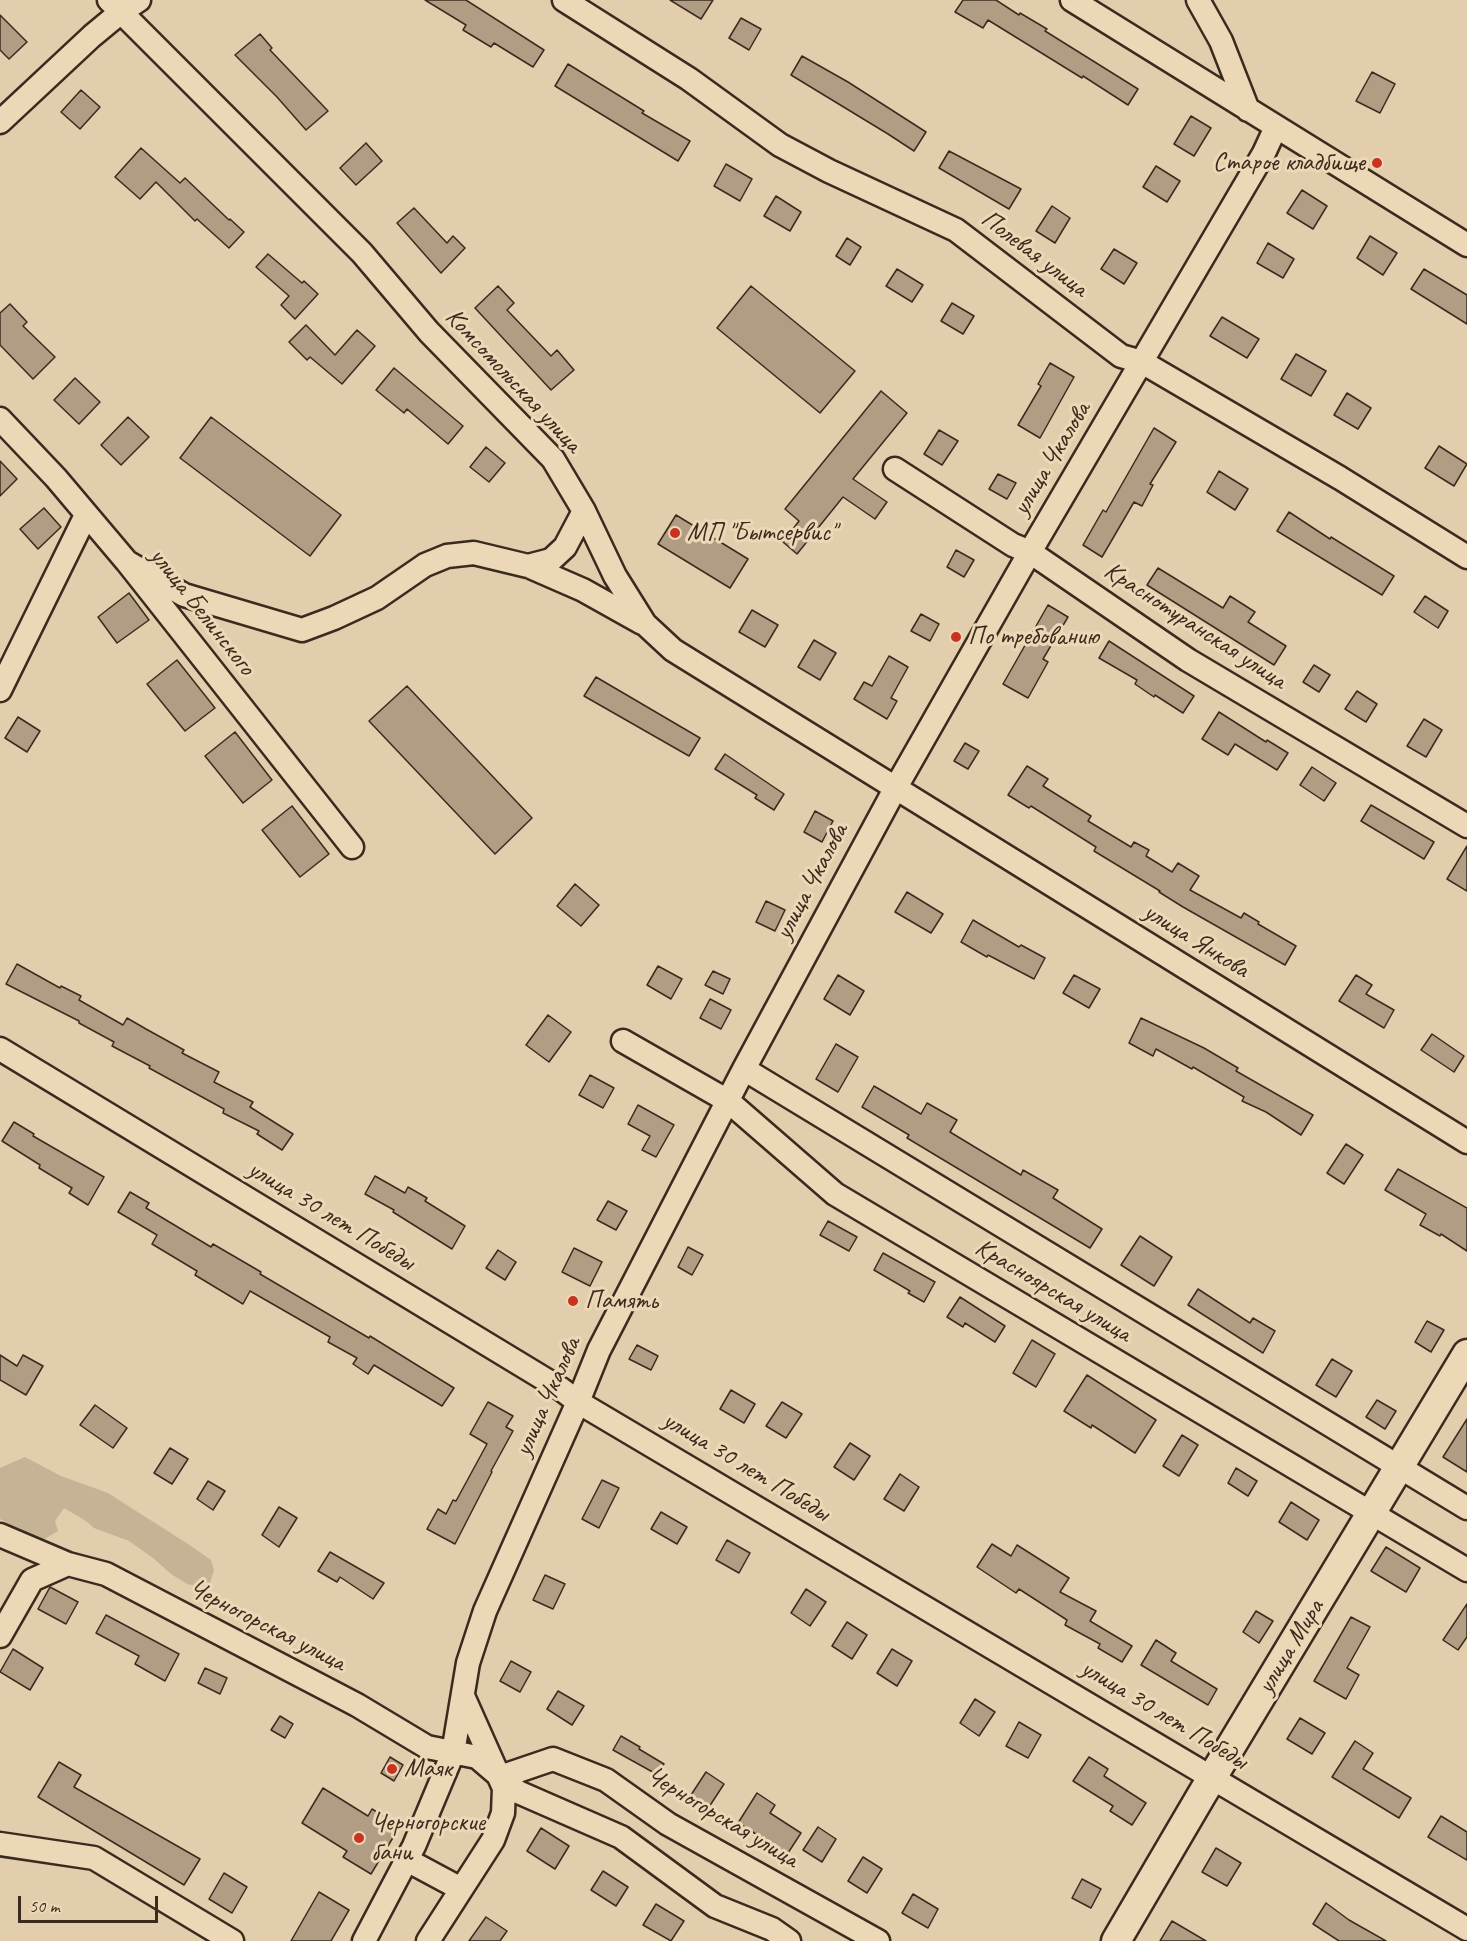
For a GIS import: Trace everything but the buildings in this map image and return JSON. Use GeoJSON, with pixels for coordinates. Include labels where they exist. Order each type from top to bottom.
{"type":"FeatureCollection","features":[{"type":"Feature","properties":{"kind":"main road","name":"улица Мира"},"geometry":{"type":"LineString","coordinates":[[1116,1941],[1467,1354]]}},
{"type":"Feature","properties":{"kind":"street","name":"Полевая улица"},"geometry":{"type":"LineString","coordinates":[[564,0],[689,79],[780,145],[829,171],[956,230],[1121,356],[1142,362],[1340,478],[1467,557]]}},
{"type":"Feature","properties":{"kind":"street"},"geometry":{"type":"LineString","coordinates":[[1072,0],[1467,245]]}},
{"type":"Feature","properties":{"kind":"street"},"geometry":{"type":"LineString","coordinates":[[1197,0],[1221,41],[1248,110]]}},
{"type":"Feature","properties":{"kind":"street"},"geometry":{"type":"LineString","coordinates":[[0,122],[123,4]]}},
{"type":"Feature","properties":{"kind":"street","name":"Комсомольская улица"},"geometry":{"type":"LineString","coordinates":[[123,4],[362,253],[429,332],[553,459],[584,512],[615,576],[645,624],[673,650],[878,776],[895,789]]}},
{"type":"Feature","properties":{"kind":"street","name":"улица Чкалова"},"geometry":{"type":"LineString","coordinates":[[364,1941],[407,1860],[453,1753],[468,1663],[484,1611],[599,1350],[744,1069],[895,789],[1030,552],[1264,153],[1276,127]]}},
{"type":"Feature","properties":{"kind":"street","name":"улица Белинского"},"geometry":{"type":"LineString","coordinates":[[0,419],[56,478],[127,562],[352,847]]}},
{"type":"Feature","properties":{"kind":"street","name":"Краснотуранская улица"},"geometry":{"type":"LineString","coordinates":[[895,469],[1012,545],[1030,552],[1188,660],[1467,826]]}},
{"type":"Feature","properties":{"kind":"street"},"geometry":{"type":"LineString","coordinates":[[528,566],[551,560],[565,547],[584,512]]}},
{"type":"Feature","properties":{"kind":"street"},"geometry":{"type":"LineString","coordinates":[[0,690],[86,516]]}},
{"type":"Feature","properties":{"kind":"street"},"geometry":{"type":"LineString","coordinates":[[127,562],[184,595],[302,630],[334,618],[377,597],[425,565],[447,556],[474,554],[528,566],[583,590],[645,624]]}},
{"type":"Feature","properties":{"kind":"street","name":"улица Янкова"},"geometry":{"type":"LineString","coordinates":[[895,789],[1467,1142]]}},
{"type":"Feature","properties":{"kind":"street","name":"Красноярская улица"},"geometry":{"type":"LineString","coordinates":[[623,1041],[728,1101],[835,1194],[1467,1570]]}},
{"type":"Feature","properties":{"kind":"street","name":"улица 30 лет Победы"},"geometry":{"type":"LineString","coordinates":[[0,1049],[540,1376],[578,1402],[1467,1929]]}},
{"type":"Feature","properties":{"kind":"street","name":"Красноярская улица"},"geometry":{"type":"LineString","coordinates":[[744,1069],[1467,1508]]}},
{"type":"Feature","properties":{"kind":"street","name":"Черногорская улица"},"geometry":{"type":"LineString","coordinates":[[0,1535],[68,1564],[106,1574],[357,1705],[427,1747],[477,1757],[518,1792],[621,1836],[715,1906],[772,1929],[789,1941]]}},
{"type":"Feature","properties":{"kind":"street"},"geometry":{"type":"LineString","coordinates":[[0,1636],[32,1580],[68,1564]]}},
{"type":"Feature","properties":{"kind":"street"},"geometry":{"type":"LineString","coordinates":[[428,1941],[493,1840],[503,1813],[504,1788],[463,1695]]}},
{"type":"Feature","properties":{"kind":"street","name":"Черногорская улица"},"geometry":{"type":"LineString","coordinates":[[500,1777],[553,1759],[606,1780],[668,1824],[878,1941]]}},
{"type":"Feature","properties":{"kind":"street"},"geometry":{"type":"LineString","coordinates":[[0,1844],[94,1858],[232,1941]]}},
{"type":"Feature","properties":{"kind":"street"},"geometry":{"type":"LineString","coordinates":[[407,1860],[461,1889]]}},
{"type":"Feature","properties":{"kind":"shaded area"},"geometry":{"type":"Polygon","coordinates":[[[25,1457],[61,1476],[108,1493],[191,1546],[211,1560],[214,1570],[210,1583],[202,1587],[187,1584],[129,1541],[94,1528],[64,1508],[55,1521],[58,1531],[43,1540],[24,1533],[0,1519],[0,1468],[25,1457]]]}},
{"type":"Feature","properties":{"kind":"place","name":"Старое кладбище"},"geometry":{"type":"Point","coordinates":[1377,163]}},
{"type":"Feature","properties":{"kind":"place","name":"МП \"Бытсервис\""},"geometry":{"type":"Point","coordinates":[675,533]}},
{"type":"Feature","properties":{"kind":"place","name":"По требованию"},"geometry":{"type":"Point","coordinates":[956,637]}},
{"type":"Feature","properties":{"kind":"place","name":"Память"},"geometry":{"type":"Point","coordinates":[573,1301]}},
{"type":"Feature","properties":{"kind":"place","name":"Маяк"},"geometry":{"type":"Point","coordinates":[392,1769]}},
{"type":"Feature","properties":{"kind":"place","name":"Черногорские бани"},"geometry":{"type":"Point","coordinates":[359,1838]}}]}
